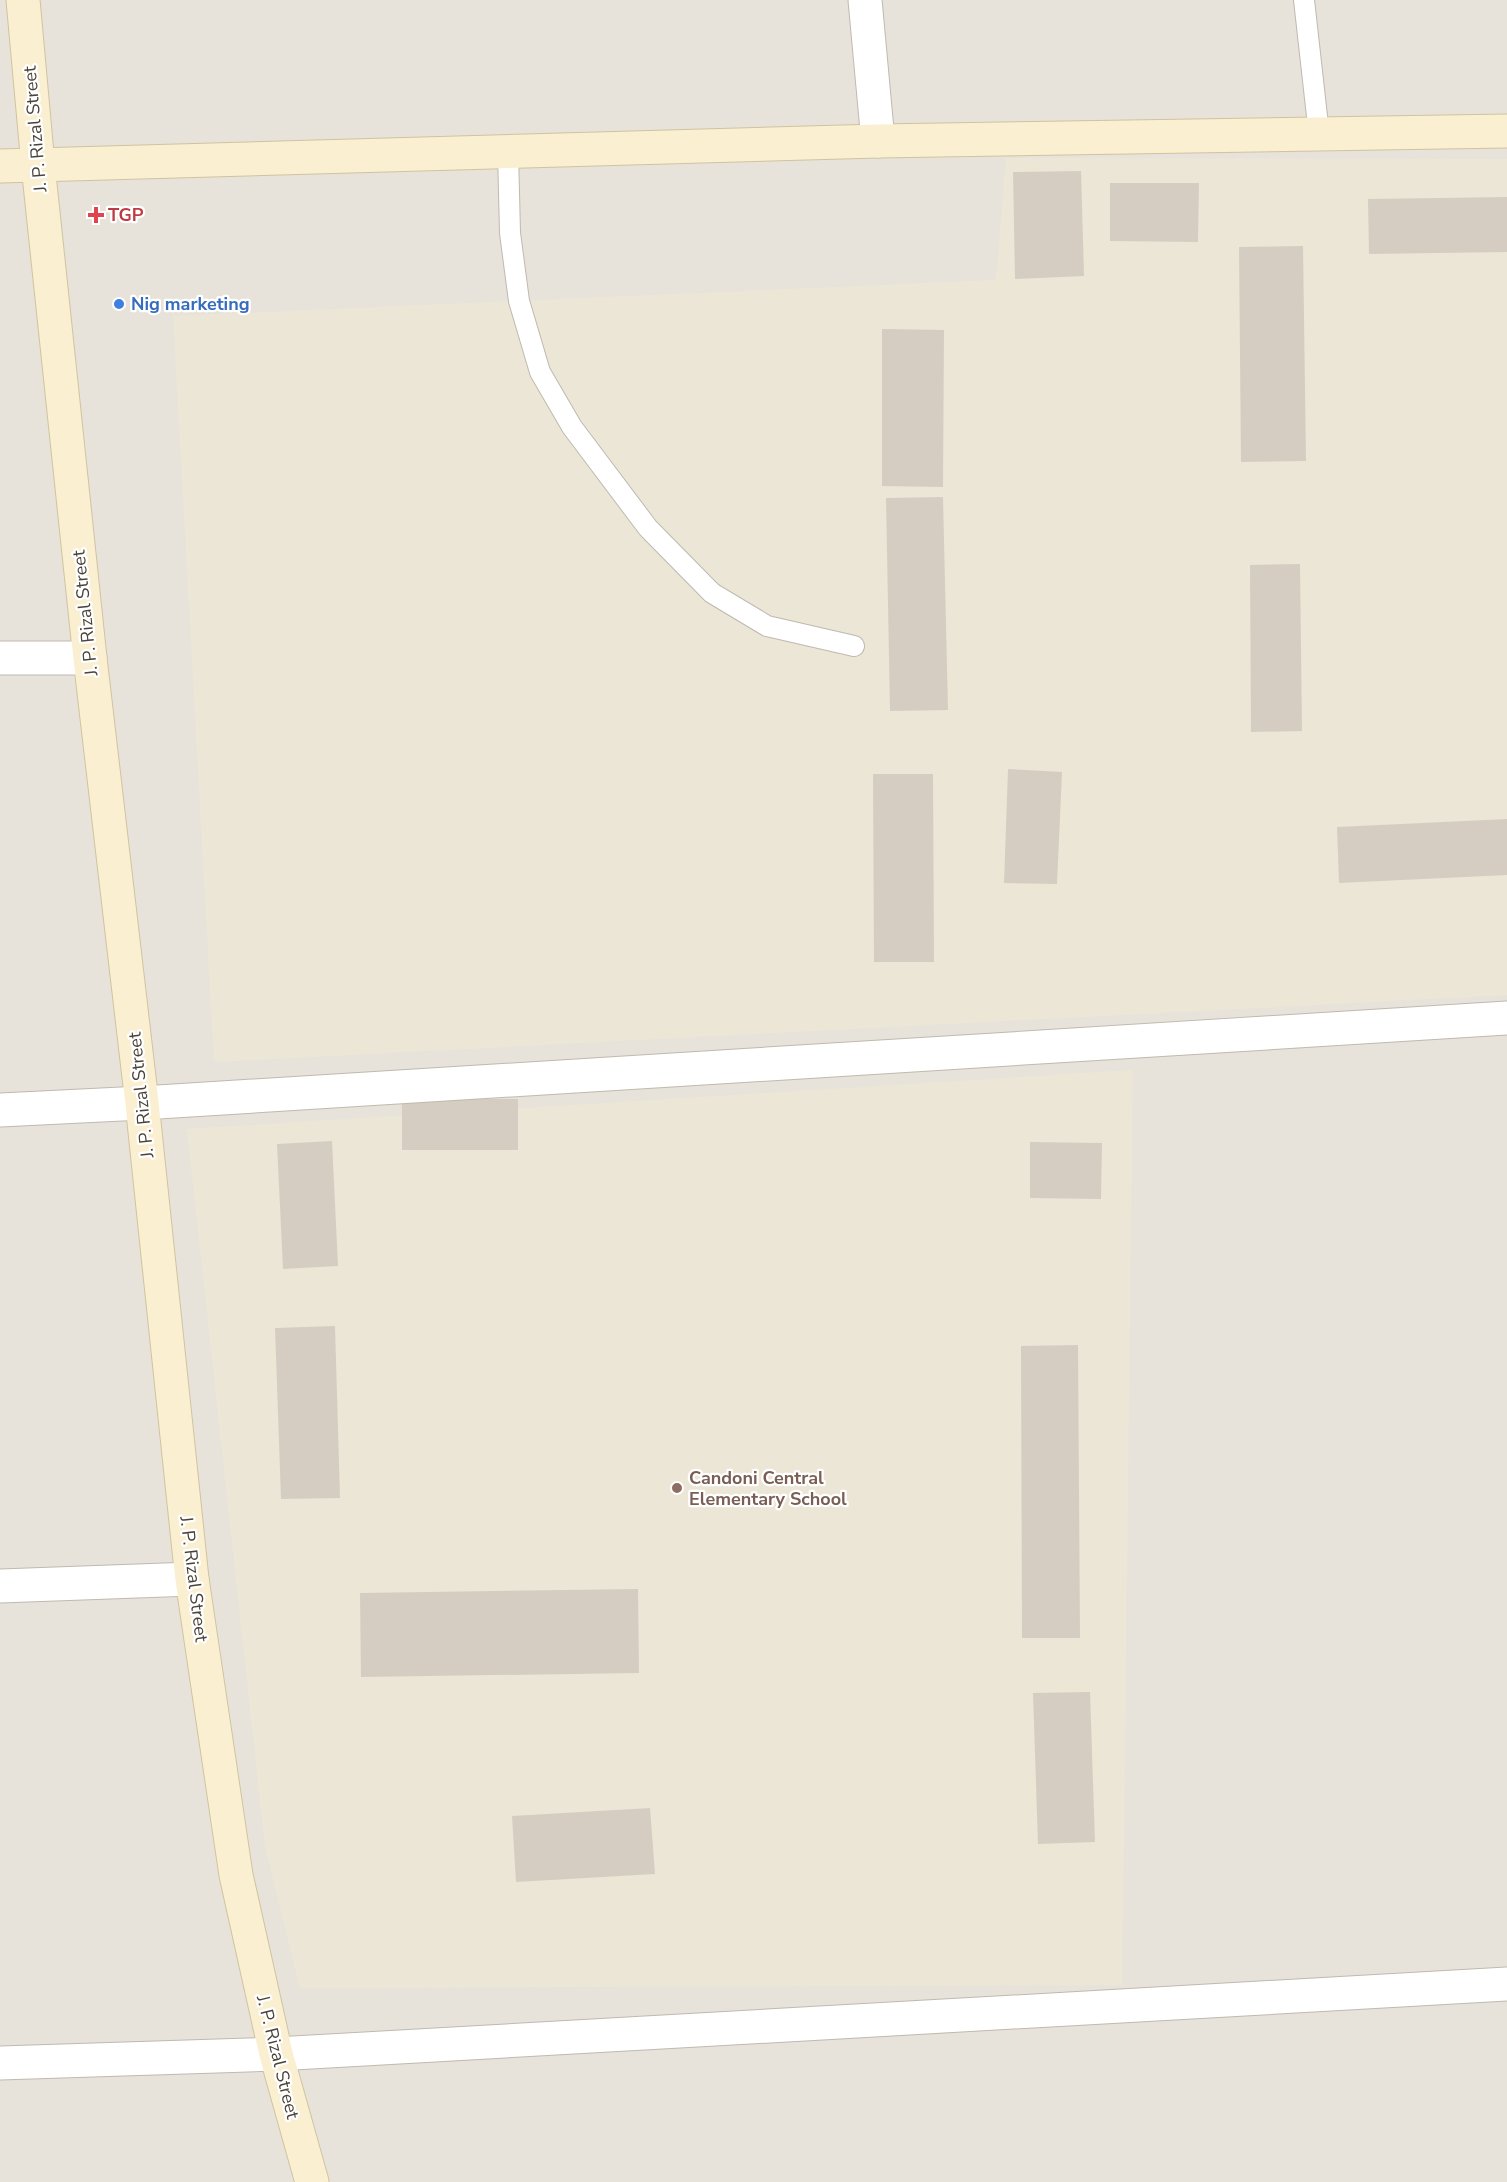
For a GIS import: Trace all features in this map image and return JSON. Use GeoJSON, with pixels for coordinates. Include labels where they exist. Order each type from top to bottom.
{"type":"FeatureCollection","features":[{"type":"Feature","properties":{"kind":"main road","name":"J. P. Rizal Street"},"geometry":{"type":"LineString","coordinates":[[23,0],[90,658],[142,1103],[192,1579],[236,1875],[276,2054],[312,2182]]}},
{"type":"Feature","properties":{"kind":"main road"},"geometry":{"type":"LineString","coordinates":[[0,166],[878,141],[1507,131]]}},
{"type":"Feature","properties":{"kind":"street"},"geometry":{"type":"LineString","coordinates":[[865,0],[878,141]]}},
{"type":"Feature","properties":{"kind":"street"},"geometry":{"type":"LineString","coordinates":[[0,658],[90,658]]}},
{"type":"Feature","properties":{"kind":"street"},"geometry":{"type":"LineString","coordinates":[[0,1110],[1507,1018]]}},
{"type":"Feature","properties":{"kind":"street"},"geometry":{"type":"LineString","coordinates":[[0,1586],[192,1579]]}},
{"type":"Feature","properties":{"kind":"street"},"geometry":{"type":"LineString","coordinates":[[0,2063],[276,2054],[1507,1984]]}},
{"type":"Feature","properties":{"kind":"lane"},"geometry":{"type":"LineString","coordinates":[[1304,0],[1318,134]]}},
{"type":"Feature","properties":{"kind":"lane"},"geometry":{"type":"LineString","coordinates":[[508,152],[510,233],[519,301],[540,372],[572,427],[648,528],[712,593],[767,626],[854,646]]}},
{"type":"Feature","properties":{"kind":"shaded area"},"geometry":{"type":"Polygon","coordinates":[[[0,0],[1507,0],[1507,2182],[0,2182],[0,0]]]}},
{"type":"Feature","properties":{"kind":"shaded area"},"geometry":{"type":"Polygon","coordinates":[[[1006,158],[1507,159],[1507,995],[214,1062],[173,316],[996,280],[1006,158]]]}},
{"type":"Feature","properties":{"kind":"shaded area","name":"Candoni Central Elementary School"},"geometry":{"type":"Polygon","coordinates":[[[1133,1070],[1122,1985],[300,1988],[265,1847],[187,1129],[1133,1070]]]}},
{"type":"Feature","properties":{"kind":"building"},"geometry":{"type":"Polygon","coordinates":[[[1081,171],[1084,276],[1015,279],[1013,172],[1081,171]]]}},
{"type":"Feature","properties":{"kind":"building"},"geometry":{"type":"Polygon","coordinates":[[[1110,183],[1199,183],[1198,242],[1110,241],[1110,183]]]}},
{"type":"Feature","properties":{"kind":"building"},"geometry":{"type":"Polygon","coordinates":[[[1507,197],[1507,252],[1369,254],[1368,199],[1507,197]]]}},
{"type":"Feature","properties":{"kind":"building"},"geometry":{"type":"Polygon","coordinates":[[[1303,246],[1306,461],[1241,462],[1239,247],[1303,246]]]}},
{"type":"Feature","properties":{"kind":"building"},"geometry":{"type":"Polygon","coordinates":[[[882,329],[944,330],[943,487],[882,486],[882,329]]]}},
{"type":"Feature","properties":{"kind":"building"},"geometry":{"type":"Polygon","coordinates":[[[943,497],[948,710],[890,711],[886,498],[943,497]]]}},
{"type":"Feature","properties":{"kind":"building"},"geometry":{"type":"Polygon","coordinates":[[[1300,564],[1302,731],[1251,732],[1250,565],[1300,564]]]}},
{"type":"Feature","properties":{"kind":"building"},"geometry":{"type":"Polygon","coordinates":[[[1008,769],[1062,772],[1057,884],[1004,883],[1008,769]]]}},
{"type":"Feature","properties":{"kind":"building"},"geometry":{"type":"Polygon","coordinates":[[[873,774],[933,774],[934,962],[874,962],[873,774]]]}},
{"type":"Feature","properties":{"kind":"building"},"geometry":{"type":"Polygon","coordinates":[[[1507,819],[1507,875],[1339,883],[1337,827],[1507,819]]]}},
{"type":"Feature","properties":{"kind":"building"},"geometry":{"type":"Polygon","coordinates":[[[402,1099],[518,1099],[518,1150],[402,1150],[402,1099]]]}},
{"type":"Feature","properties":{"kind":"building"},"geometry":{"type":"Polygon","coordinates":[[[332,1141],[338,1266],[283,1269],[277,1144],[332,1141]]]}},
{"type":"Feature","properties":{"kind":"building"},"geometry":{"type":"Polygon","coordinates":[[[1030,1142],[1102,1143],[1101,1199],[1030,1198],[1030,1142]]]}},
{"type":"Feature","properties":{"kind":"building"},"geometry":{"type":"Polygon","coordinates":[[[335,1326],[340,1498],[281,1499],[275,1328],[335,1326]]]}},
{"type":"Feature","properties":{"kind":"building"},"geometry":{"type":"Polygon","coordinates":[[[1078,1345],[1080,1638],[1022,1638],[1021,1346],[1078,1345]]]}},
{"type":"Feature","properties":{"kind":"building"},"geometry":{"type":"Polygon","coordinates":[[[638,1589],[639,1673],[361,1677],[360,1593],[638,1589]]]}},
{"type":"Feature","properties":{"kind":"building"},"geometry":{"type":"Polygon","coordinates":[[[1090,1692],[1095,1842],[1038,1844],[1033,1693],[1090,1692]]]}},
{"type":"Feature","properties":{"kind":"building"},"geometry":{"type":"Polygon","coordinates":[[[650,1808],[655,1874],[516,1882],[512,1816],[650,1808]]]}},
{"type":"Feature","properties":{"kind":"place","name":"TGP"},"geometry":{"type":"Point","coordinates":[96,215]}},
{"type":"Feature","properties":{"kind":"place","name":"Nig marketing"},"geometry":{"type":"Point","coordinates":[119,304]}},
{"type":"Feature","properties":{"kind":"place","name":"Candoni Central Elementary School"},"geometry":{"type":"Point","coordinates":[677,1488]}}]}
